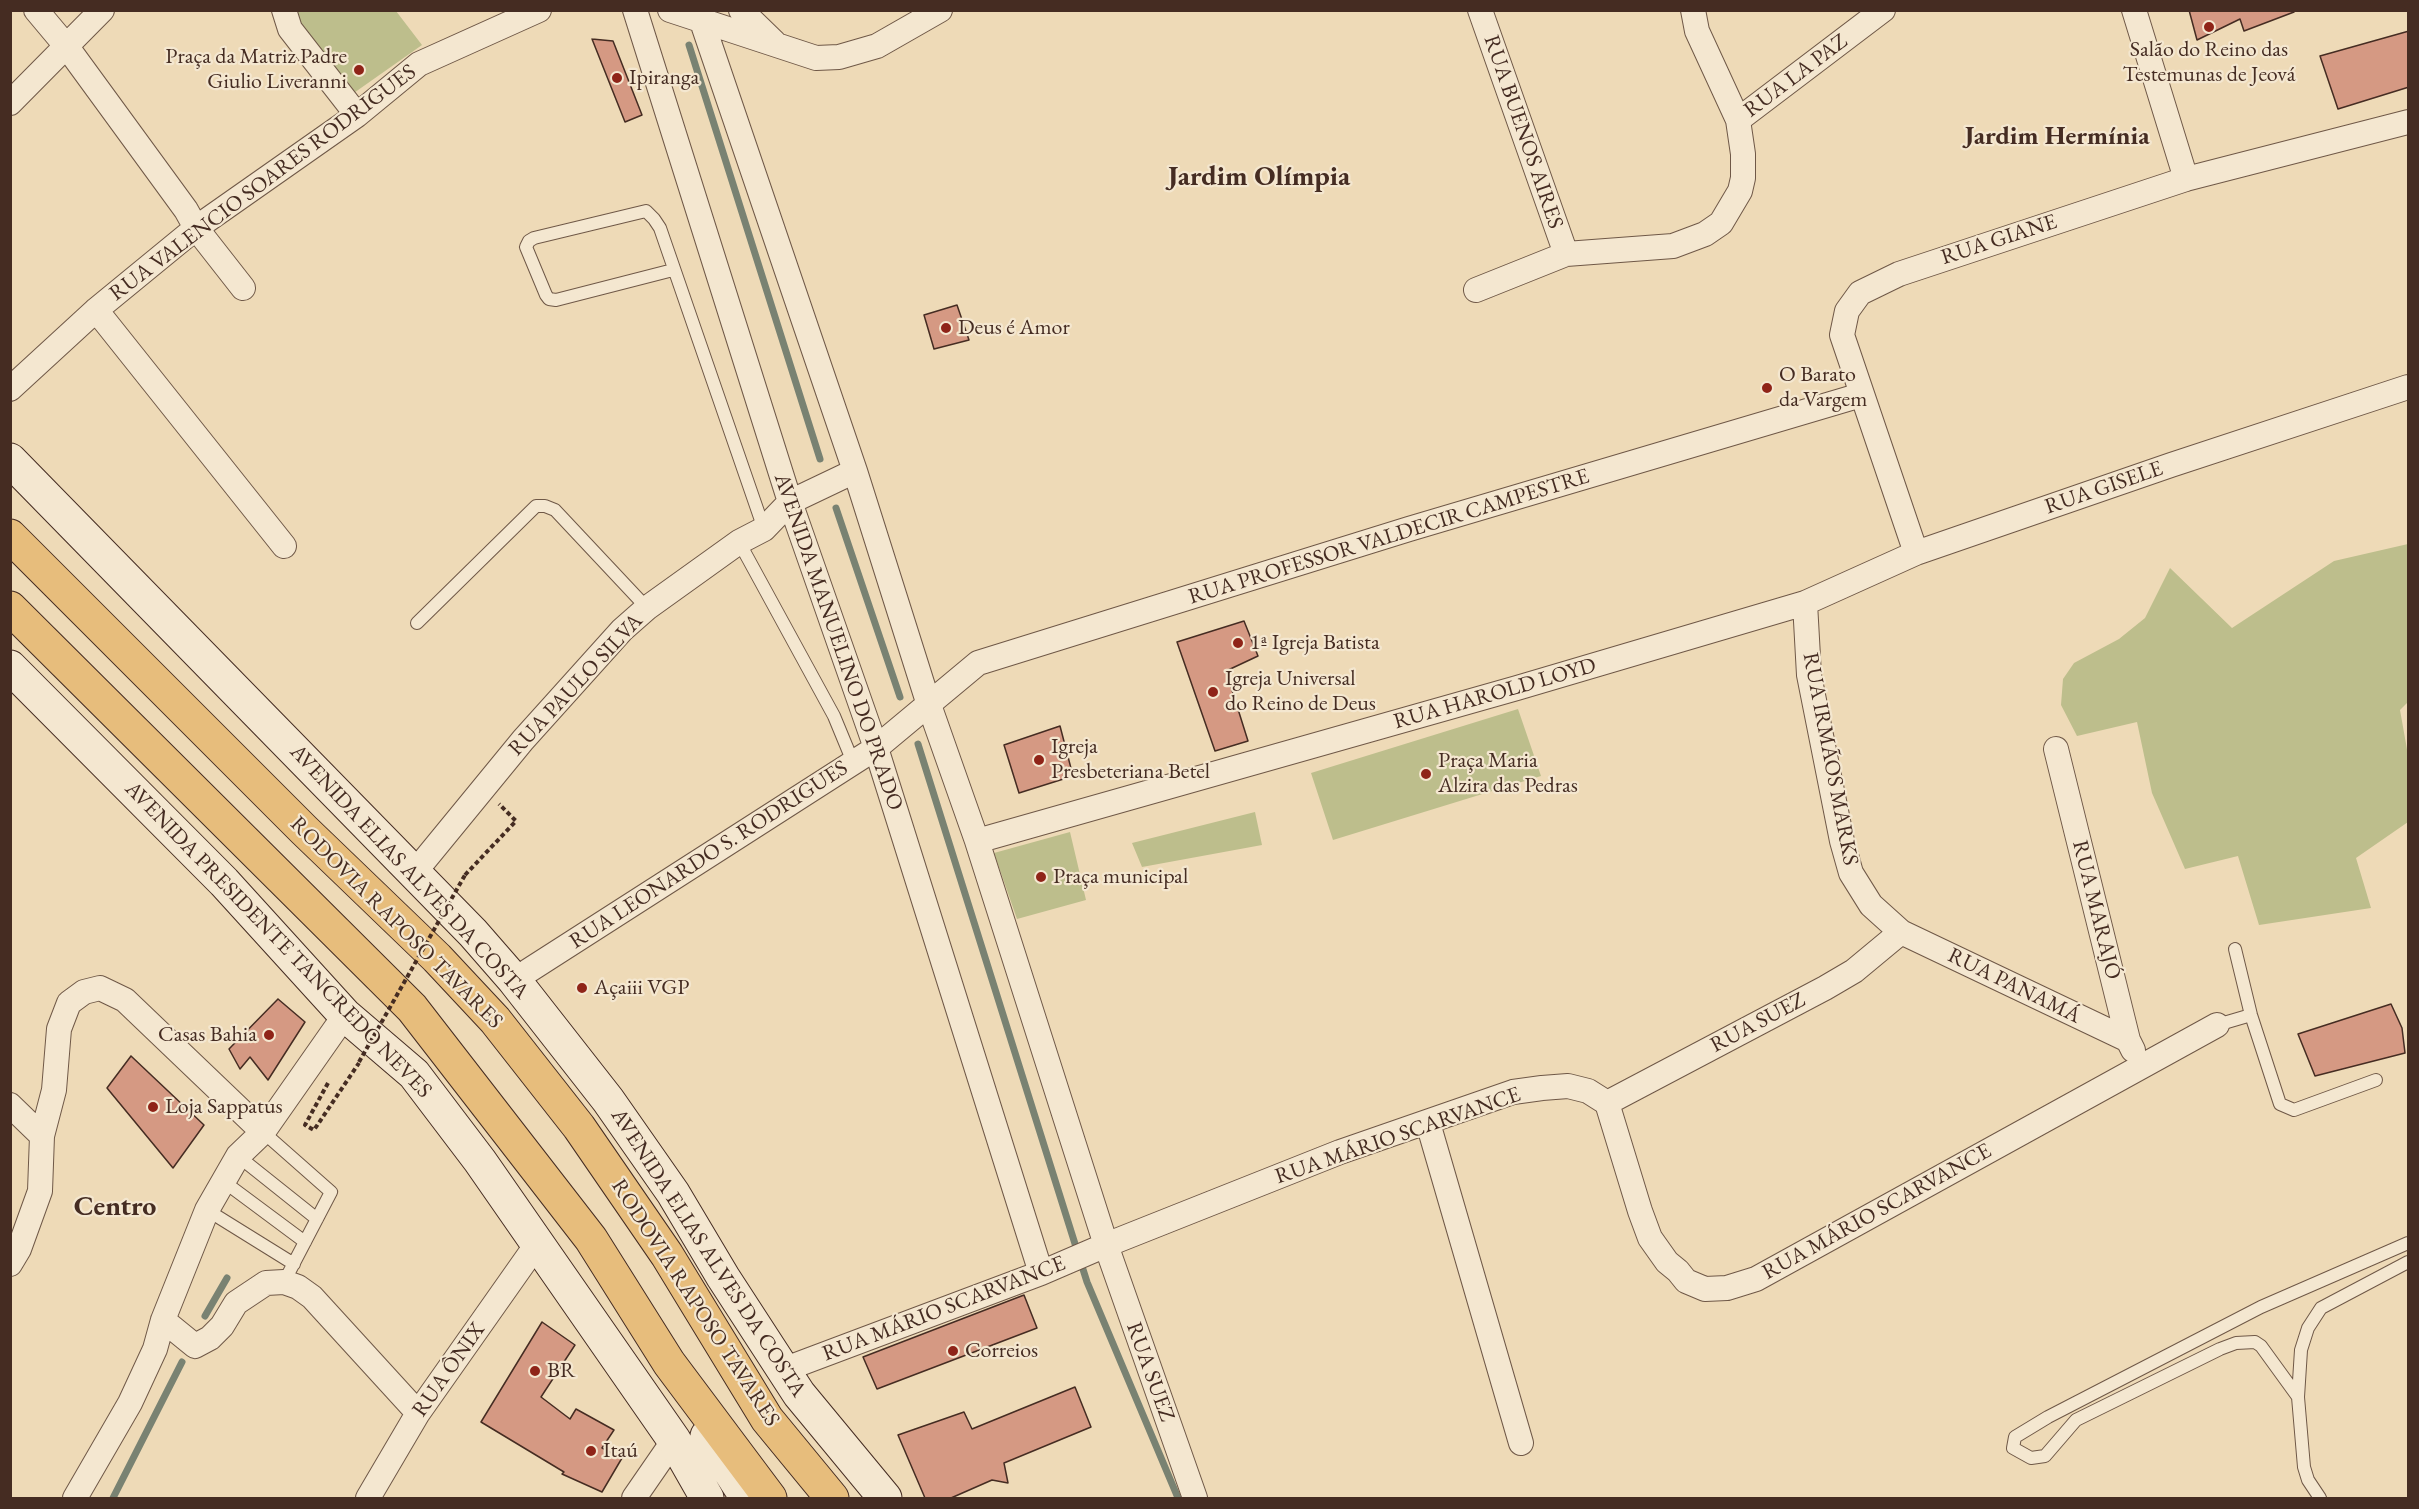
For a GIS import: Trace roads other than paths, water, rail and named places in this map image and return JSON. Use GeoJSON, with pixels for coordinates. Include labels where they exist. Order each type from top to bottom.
{"type":"FeatureCollection","features":[{"type":"Feature","properties":{"kind":"highway","name":"RODOVIA RAPOSO TAVARES"},"geometry":{"type":"LineString","coordinates":[[11,537],[304,830],[436,958],[495,1020],[579,1127],[667,1255],[767,1419],[832,1498]]}},
{"type":"Feature","properties":{"kind":"highway"},"geometry":{"type":"LineString","coordinates":[[10,608],[411,1008],[591,1239],[669,1363],[770,1498]]}},
{"type":"Feature","properties":{"kind":"main road","name":"AVENIDA ELIAS ALVES DA COSTA"},"geometry":{"type":"LineString","coordinates":[[10,460],[473,933],[514,980],[608,1100],[673,1193],[723,1277],[783,1370],[828,1431],[885,1498]]}},
{"type":"Feature","properties":{"kind":"main road","name":"AVENIDA PRESIDENTE TANCREDO NEVES"},"geometry":{"type":"LineString","coordinates":[[10,667],[225,882],[345,1015],[414,1074],[480,1161],[674,1440],[707,1498]]}},
{"type":"Feature","properties":{"kind":"main road"},"geometry":{"type":"LineString","coordinates":[[669,1363],[705,1433],[747,1498]]}},
{"type":"Feature","properties":{"kind":"street"},"geometry":{"type":"LineString","coordinates":[[36,10],[67,47],[186,210],[196,228],[243,288]]}},
{"type":"Feature","properties":{"kind":"street"},"geometry":{"type":"LineString","coordinates":[[10,103],[102,10]]}},
{"type":"Feature","properties":{"kind":"street"},"geometry":{"type":"LineString","coordinates":[[284,10],[290,29],[357,115]]}},
{"type":"Feature","properties":{"kind":"street","name":"RUA VALENCIO SOARES RODRIGUES"},"geometry":{"type":"LineString","coordinates":[[10,389],[96,310],[196,228],[357,115],[419,64],[539,10]]}},
{"type":"Feature","properties":{"kind":"street","name":"AVENIDA MANUELINO DO PRADO"},"geometry":{"type":"LineString","coordinates":[[635,10],[790,502],[876,748],[1041,1273]]}},
{"type":"Feature","properties":{"kind":"street"},"geometry":{"type":"LineString","coordinates":[[670,10],[698,14],[780,48],[816,58],[839,57],[877,46],[940,10]]}},
{"type":"Feature","properties":{"kind":"street"},"geometry":{"type":"LineString","coordinates":[[741,10],[780,48]]}},
{"type":"Feature","properties":{"kind":"street","name":"RUA BUENOS AIRES"},"geometry":{"type":"LineString","coordinates":[[1480,10],[1566,254]]}},
{"type":"Feature","properties":{"kind":"street"},"geometry":{"type":"LineString","coordinates":[[1476,290],[1566,254],[1673,246],[1705,234],[1721,223],[1734,205],[1740,191],[1743,178],[1743,154],[1738,120],[1697,31],[1693,10]]}},
{"type":"Feature","properties":{"kind":"street","name":"RUA LA PAZ"},"geometry":{"type":"LineString","coordinates":[[1738,120],[1883,10]]}},
{"type":"Feature","properties":{"kind":"street"},"geometry":{"type":"LineString","coordinates":[[2134,10],[2186,179]]}},
{"type":"Feature","properties":{"kind":"street"},"geometry":{"type":"LineString","coordinates":[[698,14],[855,471],[928,702],[977,841],[1106,1245]]}},
{"type":"Feature","properties":{"kind":"street","name":"RUA GIANE"},"geometry":{"type":"LineString","coordinates":[[1916,553],[1842,335],[1846,312],[1860,293],[1899,274],[2186,179],[2409,122]]}},
{"type":"Feature","properties":{"kind":"street"},"geometry":{"type":"LineString","coordinates":[[96,310],[284,546]]}},
{"type":"Feature","properties":{"kind":"street","name":"RUA GISELE"},"geometry":{"type":"LineString","coordinates":[[1805,603],[1916,553],[2171,465],[2409,387]]}},
{"type":"Feature","properties":{"kind":"street","name":"RUA PROFESSOR VALDECIR CAMPESTRE"},"geometry":{"type":"LineString","coordinates":[[928,702],[978,663],[1409,529],[1861,395]]}},
{"type":"Feature","properties":{"kind":"street","name":"RUA PAULO SILVA"},"geometry":{"type":"LineString","coordinates":[[414,873],[523,740],[622,630],[647,608],[739,542],[764,530],[790,502],[855,471]]}},
{"type":"Feature","properties":{"kind":"street","name":"RUA HAROLD LOYD"},"geometry":{"type":"LineString","coordinates":[[977,841],[1516,688],[1805,603]]}},
{"type":"Feature","properties":{"kind":"street","name":"RUA IRMÃOS MARKS"},"geometry":{"type":"LineString","coordinates":[[1805,603],[1809,675],[1832,794],[1851,873],[1871,905],[1901,932]]}},
{"type":"Feature","properties":{"kind":"street","name":"RUA LEONARDO S. RODRIGUES"},"geometry":{"type":"LineString","coordinates":[[514,980],[876,748],[928,702]]}},
{"type":"Feature","properties":{"kind":"street","name":"RUA MARAJÓ"},"geometry":{"type":"LineString","coordinates":[[2056,749],[2128,1040],[2142,1068]]}},
{"type":"Feature","properties":{"kind":"street","name":"RUA PANAMÁ"},"geometry":{"type":"LineString","coordinates":[[1901,932],[2128,1040]]}},
{"type":"Feature","properties":{"kind":"street","name":"RUA SUEZ"},"geometry":{"type":"LineString","coordinates":[[1607,1103],[1825,988],[1854,971],[1901,932]]}},
{"type":"Feature","properties":{"kind":"street"},"geometry":{"type":"LineString","coordinates":[[10,1264],[19,1249],[40,1191],[42,1136],[54,1090],[59,1029],[69,1003],[84,992],[100,988],[124,1000],[263,1131]]}},
{"type":"Feature","properties":{"kind":"street"},"geometry":{"type":"LineString","coordinates":[[75,1498],[130,1403],[155,1349],[163,1320],[207,1210],[223,1181],[238,1156],[263,1131],[345,1015]]}},
{"type":"Feature","properties":{"kind":"street","name":"RUA MÁRIO SCARVANCE"},"geometry":{"type":"LineString","coordinates":[[783,1370],[1041,1273],[1340,1152],[1513,1092],[1542,1088],[1568,1086],[1588,1091],[1607,1103],[1650,1238],[1667,1262],[1678,1270],[1686,1281],[1705,1288],[1727,1288],[1756,1279],[2217,1025]]}},
{"type":"Feature","properties":{"kind":"street"},"geometry":{"type":"LineString","coordinates":[[10,1105],[42,1136]]}},
{"type":"Feature","properties":{"kind":"street"},"geometry":{"type":"LineString","coordinates":[[1428,1123],[1521,1443]]}},
{"type":"Feature","properties":{"kind":"street","name":"RUA ÔNIX"},"geometry":{"type":"LineString","coordinates":[[368,1498],[418,1413],[537,1244]]}},
{"type":"Feature","properties":{"kind":"street","name":"RUA SUEZ"},"geometry":{"type":"LineString","coordinates":[[1106,1245],[1196,1498]]}},
{"type":"Feature","properties":{"kind":"street"},"geometry":{"type":"LineString","coordinates":[[163,1320],[195,1346],[210,1338],[222,1326],[236,1304],[266,1283],[289,1273],[298,1287],[312,1297],[418,1413]]}},
{"type":"Feature","properties":{"kind":"street"},"geometry":{"type":"LineString","coordinates":[[634,1498],[674,1440]]}},
{"type":"Feature","properties":{"kind":"lane"},"geometry":{"type":"LineString","coordinates":[[673,270],[556,300],[549,299],[526,247],[534,238],[646,211],[660,228],[764,530]]}},
{"type":"Feature","properties":{"kind":"lane"},"geometry":{"type":"LineString","coordinates":[[417,622],[536,506],[545,506],[555,510],[647,608]]}},
{"type":"Feature","properties":{"kind":"lane"},"geometry":{"type":"LineString","coordinates":[[739,542],[834,716],[853,762]]}},
{"type":"Feature","properties":{"kind":"lane"},"geometry":{"type":"LineString","coordinates":[[2235,949],[2251,1015],[2280,1104],[2294,1110],[2376,1080]]}},
{"type":"Feature","properties":{"kind":"lane"},"geometry":{"type":"LineString","coordinates":[[2217,1025],[2251,1015]]}},
{"type":"Feature","properties":{"kind":"lane"},"geometry":{"type":"LineString","coordinates":[[207,1210],[289,1273],[331,1192],[263,1131]]}},
{"type":"Feature","properties":{"kind":"lane"},"geometry":{"type":"LineString","coordinates":[[238,1156],[317,1219]]}},
{"type":"Feature","properties":{"kind":"lane"},"geometry":{"type":"LineString","coordinates":[[223,1181],[305,1242]]}},
{"type":"Feature","properties":{"kind":"lane"},"geometry":{"type":"LineString","coordinates":[[2298,1397],[2261,1346],[2255,1342],[2236,1343],[2076,1420],[2045,1456],[2031,1458],[2013,1448],[2015,1437],[2048,1417],[2250,1312],[2409,1243]]}},
{"type":"Feature","properties":{"kind":"lane"},"geometry":{"type":"LineString","coordinates":[[2320,1498],[2308,1480],[2304,1467],[2298,1397],[2301,1350],[2308,1328],[2321,1308],[2409,1262]]}},
{"type":"Feature","properties":{"kind":"waterway"},"geometry":{"type":"LineString","coordinates":[[689,45],[820,459]]}},
{"type":"Feature","properties":{"kind":"waterway"},"geometry":{"type":"LineString","coordinates":[[836,508],[900,697]]}},
{"type":"Feature","properties":{"kind":"waterway"},"geometry":{"type":"LineString","coordinates":[[918,744],[1087,1282],[1178,1498]]}},
{"type":"Feature","properties":{"kind":"waterway"},"geometry":{"type":"LineString","coordinates":[[205,1316],[227,1278]]}},
{"type":"Feature","properties":{"kind":"waterway"},"geometry":{"type":"LineString","coordinates":[[113,1498],[182,1362]]}},
{"type":"Feature","properties":{"kind":"place","name":"Salão do Reino das Testemunas de Jeová"},"geometry":{"type":"Point","coordinates":[2209,27]}},
{"type":"Feature","properties":{"kind":"place","name":"Praça da Matriz Padre Giulio Liveranni"},"geometry":{"type":"Point","coordinates":[359,70]}},
{"type":"Feature","properties":{"kind":"place","name":"Ipiranga"},"geometry":{"type":"Point","coordinates":[617,78]}},
{"type":"Feature","properties":{"kind":"place","name":"Deus é Amor"},"geometry":{"type":"Point","coordinates":[946,328]}},
{"type":"Feature","properties":{"kind":"place","name":"O Barato da Vargem"},"geometry":{"type":"Point","coordinates":[1767,388]}},
{"type":"Feature","properties":{"kind":"place","name":"1ª Igreja Batista"},"geometry":{"type":"Point","coordinates":[1238,643]}},
{"type":"Feature","properties":{"kind":"place","name":"Igreja Universal do Reino de Deus"},"geometry":{"type":"Point","coordinates":[1213,692]}},
{"type":"Feature","properties":{"kind":"place","name":"Igreja Presbeteriana Betel"},"geometry":{"type":"Point","coordinates":[1039,760]}},
{"type":"Feature","properties":{"kind":"place","name":"Praça Maria Alzira das Pedras"},"geometry":{"type":"Point","coordinates":[1426,774]}},
{"type":"Feature","properties":{"kind":"place","name":"Praça municipal"},"geometry":{"type":"Point","coordinates":[1041,877]}},
{"type":"Feature","properties":{"kind":"place","name":"Açaiii VGP"},"geometry":{"type":"Point","coordinates":[582,988]}},
{"type":"Feature","properties":{"kind":"place","name":"Casas Bahia"},"geometry":{"type":"Point","coordinates":[269,1035]}},
{"type":"Feature","properties":{"kind":"place","name":"Loja Sappatus"},"geometry":{"type":"Point","coordinates":[153,1107]}},
{"type":"Feature","properties":{"kind":"place","name":"Correios"},"geometry":{"type":"Point","coordinates":[953,1351]}},
{"type":"Feature","properties":{"kind":"place","name":"BR"},"geometry":{"type":"Point","coordinates":[535,1371]}},
{"type":"Feature","properties":{"kind":"place","name":"Itaú"},"geometry":{"type":"Point","coordinates":[591,1451]}},
{"type":"Feature","properties":{"kind":"district","name":"Jardim Hermínia"},"geometry":{"type":"Point","coordinates":[2057,137]}},
{"type":"Feature","properties":{"kind":"district","name":"Jardim Olímpia"},"geometry":{"type":"Point","coordinates":[1259,177]}},
{"type":"Feature","properties":{"kind":"district","name":"Centro"},"geometry":{"type":"Point","coordinates":[115,1207]}}]}
